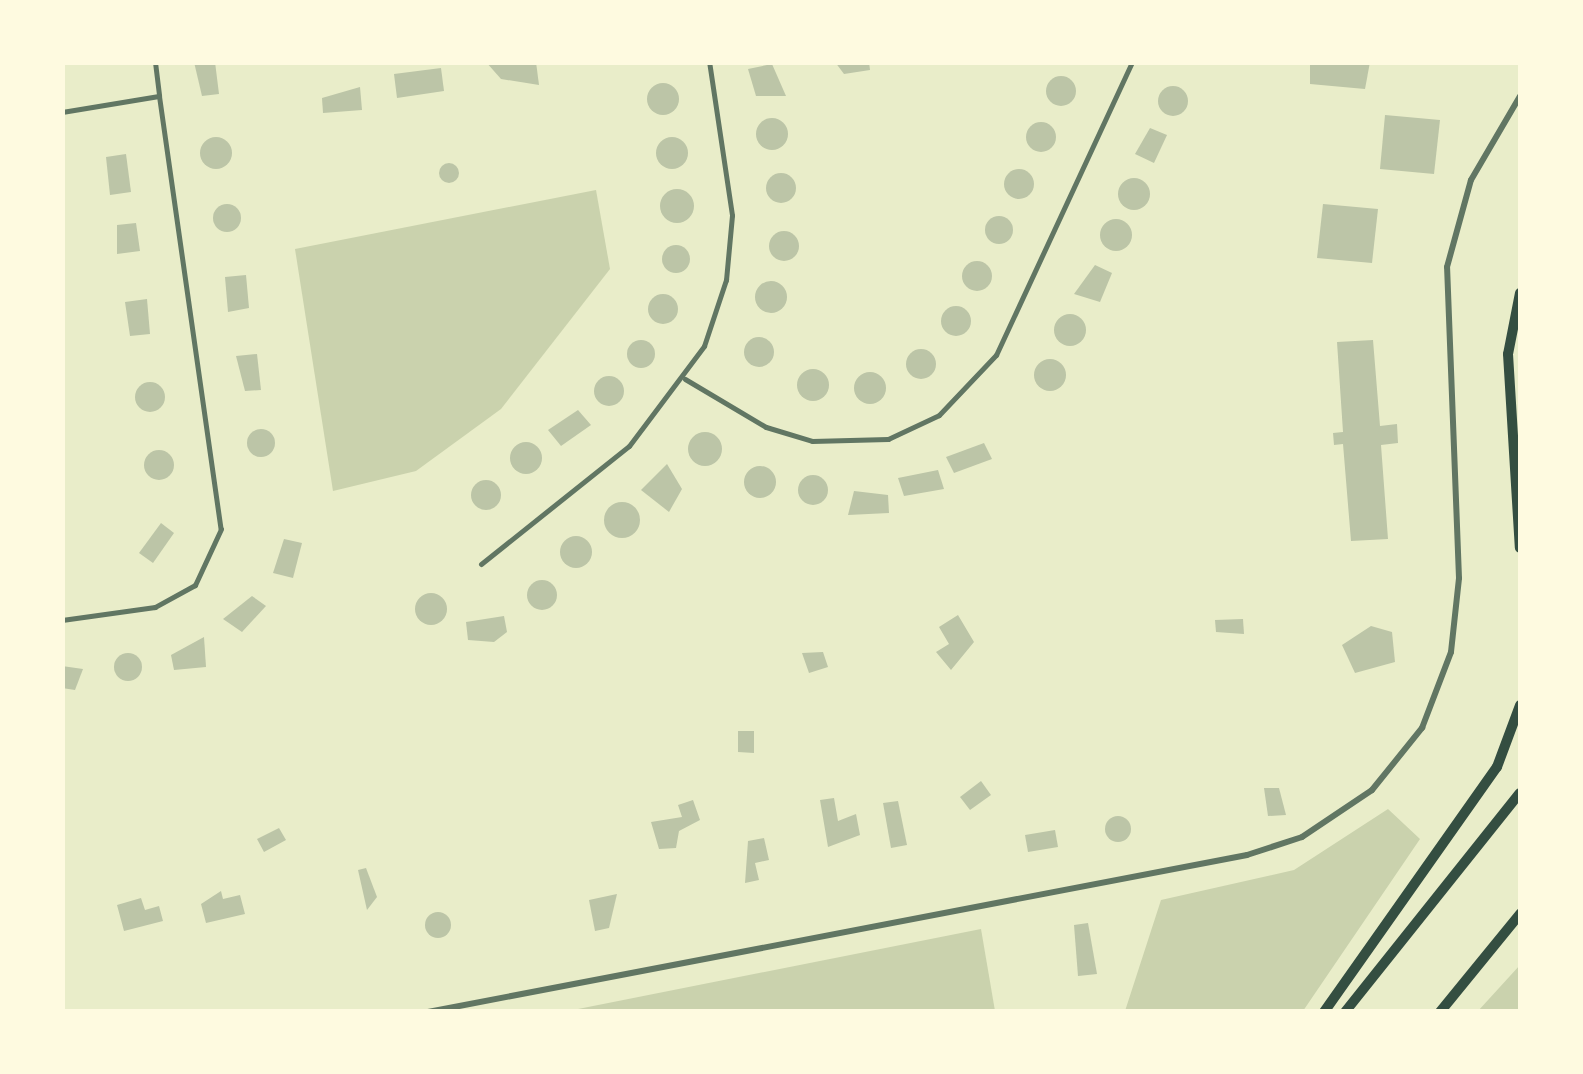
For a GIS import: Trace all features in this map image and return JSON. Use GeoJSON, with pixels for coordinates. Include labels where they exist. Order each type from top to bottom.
{"type":"FeatureCollection","features":[{"type":"Feature","properties":{"kind":"highway"},"geometry":{"type":"LineString","coordinates":[[1520,293],[1508,354],[1520,548]]}},
{"type":"Feature","properties":{"kind":"highway"},"geometry":{"type":"LineString","coordinates":[[1324,1012],[1497,766],[1520,705]]}},
{"type":"Feature","properties":{"kind":"highway"},"geometry":{"type":"LineString","coordinates":[[1345,1012],[1520,793]]}},
{"type":"Feature","properties":{"kind":"highway"},"geometry":{"type":"LineString","coordinates":[[1440,1012],[1520,914]]}},
{"type":"Feature","properties":{"kind":"street"},"geometry":{"type":"LineString","coordinates":[[62,620],[155,608],[196,585],[222,529],[155,62]]}},
{"type":"Feature","properties":{"kind":"street"},"geometry":{"type":"LineString","coordinates":[[481,564],[629,446],[685,379],[716,317],[730,257],[731,198],[709,62]]}},
{"type":"Feature","properties":{"kind":"street"},"geometry":{"type":"LineString","coordinates":[[685,379],[766,427],[812,441],[884,440],[939,415],[996,355],[1132,62]]}},
{"type":"Feature","properties":{"kind":"street"},"geometry":{"type":"LineString","coordinates":[[62,112],[160,96]]}},
{"type":"Feature","properties":{"kind":"street"},"geometry":{"type":"LineString","coordinates":[[428,1012],[1247,855],[1302,837],[1372,790],[1422,728],[1451,652],[1459,578],[1447,267],[1471,180],[1520,96]]}},
{"type":"Feature","properties":{"kind":"green space"},"geometry":{"type":"Polygon","coordinates":[[[596,190],[610,269],[501,409],[416,471],[333,491],[295,249],[596,190]]]}},
{"type":"Feature","properties":{"kind":"green space"},"geometry":{"type":"Polygon","coordinates":[[[1388,809],[1420,839],[1303,1011],[1125,1011],[1161,900],[1294,870],[1388,809]]]}},
{"type":"Feature","properties":{"kind":"green space"},"geometry":{"type":"Polygon","coordinates":[[[981,929],[995,1011],[568,1011],[981,929]]]}},
{"type":"Feature","properties":{"kind":"green space"},"geometry":{"type":"Polygon","coordinates":[[[1520,965],[1520,1011],[1478,1011],[1520,965]]]}},
{"type":"Feature","properties":{"kind":"building"},"geometry":{"type":"Polygon","coordinates":[[[194,62],[215,62],[219,94],[202,96],[194,62]]]}},
{"type":"Feature","properties":{"kind":"building"},"geometry":{"type":"Polygon","coordinates":[[[486,62],[536,62],[539,85],[501,79],[486,62]]]}},
{"type":"Feature","properties":{"kind":"building"},"geometry":{"type":"Polygon","coordinates":[[[835,62],[869,62],[870,70],[844,74],[835,62]]]}},
{"type":"Feature","properties":{"kind":"building"},"geometry":{"type":"Polygon","coordinates":[[[1310,62],[1370,62],[1365,89],[1310,84],[1310,62]]]}},
{"type":"Feature","properties":{"kind":"building"},"geometry":{"type":"Polygon","coordinates":[[[772,64],[786,96],[756,96],[748,69],[772,64]]]}},
{"type":"Feature","properties":{"kind":"building"},"geometry":{"type":"Polygon","coordinates":[[[441,68],[444,91],[397,98],[394,74],[441,68]]]}},
{"type":"Feature","properties":{"kind":"building"},"geometry":{"type":"Polygon","coordinates":[[[1061,76],[1072,80],[1076,91],[1072,102],[1061,106],[1050,102],[1046,91],[1050,80],[1061,76]]]}},
{"type":"Feature","properties":{"kind":"building"},"geometry":{"type":"Polygon","coordinates":[[[663,83],[674,88],[679,99],[674,110],[663,115],[652,110],[647,99],[652,88],[663,83]]]}},
{"type":"Feature","properties":{"kind":"building"},"geometry":{"type":"Polygon","coordinates":[[[1173,86],[1184,90],[1188,101],[1184,112],[1173,116],[1162,112],[1158,101],[1162,90],[1173,86]]]}},
{"type":"Feature","properties":{"kind":"building"},"geometry":{"type":"Polygon","coordinates":[[[360,87],[362,110],[323,113],[322,98],[360,87]]]}},
{"type":"Feature","properties":{"kind":"building"},"geometry":{"type":"Polygon","coordinates":[[[1385,115],[1440,120],[1434,174],[1380,169],[1385,115]]]}},
{"type":"Feature","properties":{"kind":"building"},"geometry":{"type":"Polygon","coordinates":[[[772,118],[783,123],[788,134],[783,145],[772,150],[761,145],[756,134],[761,123],[772,118]]]}},
{"type":"Feature","properties":{"kind":"building"},"geometry":{"type":"Polygon","coordinates":[[[1041,122],[1055,131],[1056,137],[1047,151],[1041,152],[1027,143],[1026,137],[1035,123],[1041,122]]]}},
{"type":"Feature","properties":{"kind":"building"},"geometry":{"type":"Polygon","coordinates":[[[1150,128],[1167,135],[1154,163],[1135,154],[1150,128]]]}},
{"type":"Feature","properties":{"kind":"building"},"geometry":{"type":"Polygon","coordinates":[[[216,137],[227,142],[232,153],[227,164],[216,169],[205,164],[200,153],[205,142],[216,137]]]}},
{"type":"Feature","properties":{"kind":"building"},"geometry":{"type":"Polygon","coordinates":[[[672,137],[683,142],[688,153],[683,164],[672,169],[661,164],[656,153],[661,142],[672,137]]]}},
{"type":"Feature","properties":{"kind":"building"},"geometry":{"type":"Polygon","coordinates":[[[126,154],[131,192],[110,195],[106,157],[126,154]]]}},
{"type":"Feature","properties":{"kind":"building"},"geometry":{"type":"Polygon","coordinates":[[[449,163],[459,173],[449,183],[439,173],[449,163]]]}},
{"type":"Feature","properties":{"kind":"building"},"geometry":{"type":"Polygon","coordinates":[[[1019,169],[1030,173],[1034,184],[1030,195],[1019,199],[1008,195],[1004,184],[1008,173],[1019,169]]]}},
{"type":"Feature","properties":{"kind":"building"},"geometry":{"type":"Polygon","coordinates":[[[781,173],[792,177],[796,188],[792,199],[781,203],[770,199],[766,188],[770,177],[781,173]]]}},
{"type":"Feature","properties":{"kind":"building"},"geometry":{"type":"Polygon","coordinates":[[[1134,178],[1146,182],[1150,194],[1146,206],[1134,210],[1122,206],[1118,194],[1122,182],[1134,178]]]}},
{"type":"Feature","properties":{"kind":"building"},"geometry":{"type":"Polygon","coordinates":[[[677,189],[689,194],[694,206],[689,218],[677,223],[665,218],[660,206],[665,194],[677,189]]]}},
{"type":"Feature","properties":{"kind":"building"},"geometry":{"type":"Polygon","coordinates":[[[227,204],[237,208],[241,218],[237,228],[227,232],[217,228],[213,218],[217,208],[227,204]]]}},
{"type":"Feature","properties":{"kind":"building"},"geometry":{"type":"Polygon","coordinates":[[[1323,204],[1378,209],[1372,263],[1317,258],[1323,204]]]}},
{"type":"Feature","properties":{"kind":"building"},"geometry":{"type":"Polygon","coordinates":[[[999,216],[1009,220],[1013,230],[1009,240],[999,244],[989,240],[985,230],[989,220],[999,216]]]}},
{"type":"Feature","properties":{"kind":"building"},"geometry":{"type":"Polygon","coordinates":[[[1116,219],[1127,224],[1132,235],[1127,246],[1116,251],[1105,246],[1100,235],[1105,224],[1116,219]]]}},
{"type":"Feature","properties":{"kind":"building"},"geometry":{"type":"Polygon","coordinates":[[[136,223],[140,251],[117,254],[117,225],[136,223]]]}},
{"type":"Feature","properties":{"kind":"building"},"geometry":{"type":"Polygon","coordinates":[[[784,231],[795,235],[799,246],[795,257],[784,261],[773,257],[769,246],[773,235],[784,231]]]}},
{"type":"Feature","properties":{"kind":"building"},"geometry":{"type":"Polygon","coordinates":[[[676,245],[686,249],[690,259],[686,269],[676,273],[666,269],[662,259],[666,249],[676,245]]]}},
{"type":"Feature","properties":{"kind":"building"},"geometry":{"type":"Polygon","coordinates":[[[977,261],[988,265],[992,276],[988,287],[977,291],[966,287],[962,276],[966,265],[977,261]]]}},
{"type":"Feature","properties":{"kind":"building"},"geometry":{"type":"Polygon","coordinates":[[[1095,265],[1112,273],[1100,302],[1074,294],[1095,265]]]}},
{"type":"Feature","properties":{"kind":"building"},"geometry":{"type":"Polygon","coordinates":[[[246,275],[249,308],[228,312],[225,277],[246,275]]]}},
{"type":"Feature","properties":{"kind":"building"},"geometry":{"type":"Polygon","coordinates":[[[771,281],[783,285],[787,297],[783,309],[771,313],[759,309],[755,297],[759,285],[771,281]]]}},
{"type":"Feature","properties":{"kind":"building"},"geometry":{"type":"Polygon","coordinates":[[[663,294],[677,303],[678,309],[669,323],[663,324],[649,315],[648,309],[657,295],[663,294]]]}},
{"type":"Feature","properties":{"kind":"building"},"geometry":{"type":"Polygon","coordinates":[[[147,299],[150,334],[130,336],[125,302],[147,299]]]}},
{"type":"Feature","properties":{"kind":"building"},"geometry":{"type":"Polygon","coordinates":[[[956,306],[967,310],[971,321],[967,332],[956,336],[945,332],[941,321],[945,310],[956,306]]]}},
{"type":"Feature","properties":{"kind":"building"},"geometry":{"type":"Polygon","coordinates":[[[1070,314],[1082,318],[1086,330],[1082,342],[1070,346],[1058,342],[1054,330],[1058,318],[1070,314]]]}},
{"type":"Feature","properties":{"kind":"building"},"geometry":{"type":"Polygon","coordinates":[[[759,337],[770,341],[774,352],[770,363],[759,367],[748,363],[744,352],[748,341],[759,337]]]}},
{"type":"Feature","properties":{"kind":"building"},"geometry":{"type":"Polygon","coordinates":[[[641,340],[651,344],[655,354],[651,364],[641,368],[631,364],[627,354],[631,344],[641,340]]]}},
{"type":"Feature","properties":{"kind":"building"},"geometry":{"type":"Polygon","coordinates":[[[1373,340],[1380,426],[1397,424],[1398,443],[1381,445],[1388,539],[1351,541],[1343,444],[1334,445],[1333,433],[1343,432],[1337,342],[1373,340]]]}},
{"type":"Feature","properties":{"kind":"building"},"geometry":{"type":"Polygon","coordinates":[[[921,349],[935,358],[936,364],[927,378],[921,379],[907,370],[906,364],[915,350],[921,349]]]}},
{"type":"Feature","properties":{"kind":"building"},"geometry":{"type":"Polygon","coordinates":[[[257,354],[261,390],[245,391],[236,356],[257,354]]]}},
{"type":"Feature","properties":{"kind":"building"},"geometry":{"type":"Polygon","coordinates":[[[1050,359],[1061,364],[1066,375],[1061,386],[1050,391],[1039,386],[1034,375],[1039,364],[1050,359]]]}},
{"type":"Feature","properties":{"kind":"building"},"geometry":{"type":"Polygon","coordinates":[[[813,369],[825,373],[829,385],[825,397],[813,401],[801,397],[797,385],[801,373],[813,369]]]}},
{"type":"Feature","properties":{"kind":"building"},"geometry":{"type":"Polygon","coordinates":[[[870,372],[881,377],[886,388],[881,399],[870,404],[859,399],[854,388],[859,377],[870,372]]]}},
{"type":"Feature","properties":{"kind":"building"},"geometry":{"type":"Polygon","coordinates":[[[609,376],[623,385],[624,391],[615,405],[609,406],[595,397],[594,391],[603,377],[609,376]]]}},
{"type":"Feature","properties":{"kind":"building"},"geometry":{"type":"Polygon","coordinates":[[[150,382],[161,386],[165,397],[161,408],[150,412],[139,408],[135,397],[139,386],[150,382]]]}},
{"type":"Feature","properties":{"kind":"building"},"geometry":{"type":"Polygon","coordinates":[[[578,410],[591,425],[561,446],[548,430],[578,410]]]}},
{"type":"Feature","properties":{"kind":"building"},"geometry":{"type":"Polygon","coordinates":[[[261,429],[271,433],[275,443],[271,453],[261,457],[251,453],[247,443],[251,433],[261,429]]]}},
{"type":"Feature","properties":{"kind":"building"},"geometry":{"type":"Polygon","coordinates":[[[705,432],[717,437],[722,449],[717,461],[705,466],[693,461],[688,449],[693,437],[705,432]]]}},
{"type":"Feature","properties":{"kind":"building"},"geometry":{"type":"Polygon","coordinates":[[[526,442],[537,447],[542,458],[537,469],[526,474],[515,469],[510,458],[515,447],[526,442]]]}},
{"type":"Feature","properties":{"kind":"building"},"geometry":{"type":"Polygon","coordinates":[[[984,443],[992,459],[954,473],[946,457],[984,443]]]}},
{"type":"Feature","properties":{"kind":"building"},"geometry":{"type":"Polygon","coordinates":[[[159,450],[173,459],[174,465],[165,479],[159,480],[145,471],[144,465],[153,451],[159,450]]]}},
{"type":"Feature","properties":{"kind":"building"},"geometry":{"type":"Polygon","coordinates":[[[667,464],[682,489],[669,512],[641,490],[667,464]]]}},
{"type":"Feature","properties":{"kind":"building"},"geometry":{"type":"Polygon","coordinates":[[[760,466],[771,471],[776,482],[771,493],[760,498],[749,493],[744,482],[749,471],[760,466]]]}},
{"type":"Feature","properties":{"kind":"building"},"geometry":{"type":"Polygon","coordinates":[[[938,470],[944,489],[904,496],[898,478],[938,470]]]}},
{"type":"Feature","properties":{"kind":"building"},"geometry":{"type":"Polygon","coordinates":[[[813,475],[824,479],[828,490],[824,501],[813,505],[802,501],[798,490],[802,479],[813,475]]]}},
{"type":"Feature","properties":{"kind":"building"},"geometry":{"type":"Polygon","coordinates":[[[486,480],[497,484],[501,495],[497,506],[486,510],[475,506],[471,495],[475,484],[486,480]]]}},
{"type":"Feature","properties":{"kind":"building"},"geometry":{"type":"Polygon","coordinates":[[[854,491],[888,495],[889,513],[848,515],[854,491]]]}},
{"type":"Feature","properties":{"kind":"building"},"geometry":{"type":"Polygon","coordinates":[[[622,502],[634,508],[640,520],[634,532],[622,538],[610,532],[604,520],[610,508],[622,502]]]}},
{"type":"Feature","properties":{"kind":"building"},"geometry":{"type":"Polygon","coordinates":[[[161,523],[174,533],[153,563],[139,553],[161,523]]]}},
{"type":"Feature","properties":{"kind":"building"},"geometry":{"type":"Polygon","coordinates":[[[576,536],[587,541],[592,552],[587,563],[576,568],[565,563],[560,552],[565,541],[576,536]]]}},
{"type":"Feature","properties":{"kind":"building"},"geometry":{"type":"Polygon","coordinates":[[[284,539],[302,543],[293,578],[273,573],[284,539]]]}},
{"type":"Feature","properties":{"kind":"building"},"geometry":{"type":"Polygon","coordinates":[[[542,580],[553,584],[557,595],[553,606],[542,610],[531,606],[527,595],[531,584],[542,580]]]}},
{"type":"Feature","properties":{"kind":"building"},"geometry":{"type":"Polygon","coordinates":[[[431,593],[443,597],[447,609],[443,621],[431,625],[419,621],[415,609],[419,597],[431,593]]]}},
{"type":"Feature","properties":{"kind":"building"},"geometry":{"type":"Polygon","coordinates":[[[252,596],[266,606],[242,632],[223,619],[252,596]]]}},
{"type":"Feature","properties":{"kind":"building"},"geometry":{"type":"Polygon","coordinates":[[[958,615],[974,642],[951,670],[936,652],[949,644],[939,627],[958,615]]]}},
{"type":"Feature","properties":{"kind":"building"},"geometry":{"type":"Polygon","coordinates":[[[504,616],[507,632],[494,642],[468,640],[466,622],[504,616]]]}},
{"type":"Feature","properties":{"kind":"building"},"geometry":{"type":"Polygon","coordinates":[[[1243,619],[1244,634],[1216,632],[1215,620],[1243,619]]]}},
{"type":"Feature","properties":{"kind":"building"},"geometry":{"type":"Polygon","coordinates":[[[1371,626],[1392,632],[1395,662],[1355,673],[1342,645],[1371,626]]]}},
{"type":"Feature","properties":{"kind":"building"},"geometry":{"type":"Polygon","coordinates":[[[204,637],[206,667],[174,670],[171,655],[204,637]]]}},
{"type":"Feature","properties":{"kind":"building"},"geometry":{"type":"Polygon","coordinates":[[[823,652],[828,667],[809,673],[802,653],[823,652]]]}},
{"type":"Feature","properties":{"kind":"building"},"geometry":{"type":"Polygon","coordinates":[[[128,653],[138,657],[142,667],[138,677],[128,681],[118,677],[114,667],[118,657],[128,653]]]}},
{"type":"Feature","properties":{"kind":"building"},"geometry":{"type":"Polygon","coordinates":[[[62,666],[83,669],[75,690],[62,688],[62,666]]]}},
{"type":"Feature","properties":{"kind":"building"},"geometry":{"type":"Polygon","coordinates":[[[738,731],[754,731],[754,753],[738,752],[738,731]]]}},
{"type":"Feature","properties":{"kind":"building"},"geometry":{"type":"Polygon","coordinates":[[[981,781],[991,795],[970,810],[960,797],[981,781]]]}},
{"type":"Feature","properties":{"kind":"building"},"geometry":{"type":"Polygon","coordinates":[[[1264,788],[1279,788],[1286,815],[1268,816],[1264,788]]]}},
{"type":"Feature","properties":{"kind":"building"},"geometry":{"type":"Polygon","coordinates":[[[834,798],[838,821],[856,814],[860,835],[828,847],[820,800],[834,798]]]}},
{"type":"Feature","properties":{"kind":"building"},"geometry":{"type":"Polygon","coordinates":[[[693,800],[700,820],[679,831],[676,848],[659,849],[651,822],[682,817],[678,805],[693,800]]]}},
{"type":"Feature","properties":{"kind":"building"},"geometry":{"type":"Polygon","coordinates":[[[898,801],[907,845],[891,848],[883,803],[898,801]]]}},
{"type":"Feature","properties":{"kind":"building"},"geometry":{"type":"Polygon","coordinates":[[[1118,816],[1127,820],[1131,829],[1127,838],[1118,842],[1109,838],[1105,829],[1109,820],[1118,816]]]}},
{"type":"Feature","properties":{"kind":"building"},"geometry":{"type":"Polygon","coordinates":[[[279,828],[286,840],[264,852],[257,839],[279,828]]]}},
{"type":"Feature","properties":{"kind":"building"},"geometry":{"type":"Polygon","coordinates":[[[1055,830],[1058,847],[1028,852],[1025,835],[1055,830]]]}},
{"type":"Feature","properties":{"kind":"building"},"geometry":{"type":"Polygon","coordinates":[[[764,838],[769,860],[755,863],[759,880],[745,883],[748,841],[764,838]]]}},
{"type":"Feature","properties":{"kind":"building"},"geometry":{"type":"Polygon","coordinates":[[[366,868],[377,897],[367,910],[358,870],[366,868]]]}},
{"type":"Feature","properties":{"kind":"building"},"geometry":{"type":"Polygon","coordinates":[[[221,891],[223,899],[240,895],[245,914],[206,923],[201,904],[221,891]]]}},
{"type":"Feature","properties":{"kind":"building"},"geometry":{"type":"Polygon","coordinates":[[[617,894],[609,928],[595,931],[589,900],[617,894]]]}},
{"type":"Feature","properties":{"kind":"building"},"geometry":{"type":"Polygon","coordinates":[[[141,898],[145,910],[159,906],[163,921],[124,931],[117,905],[141,898]]]}},
{"type":"Feature","properties":{"kind":"building"},"geometry":{"type":"Polygon","coordinates":[[[438,912],[447,916],[451,925],[447,934],[438,938],[429,934],[425,925],[429,916],[438,912]]]}},
{"type":"Feature","properties":{"kind":"building"},"geometry":{"type":"Polygon","coordinates":[[[1088,923],[1097,974],[1078,976],[1074,925],[1088,923]]]}}]}
